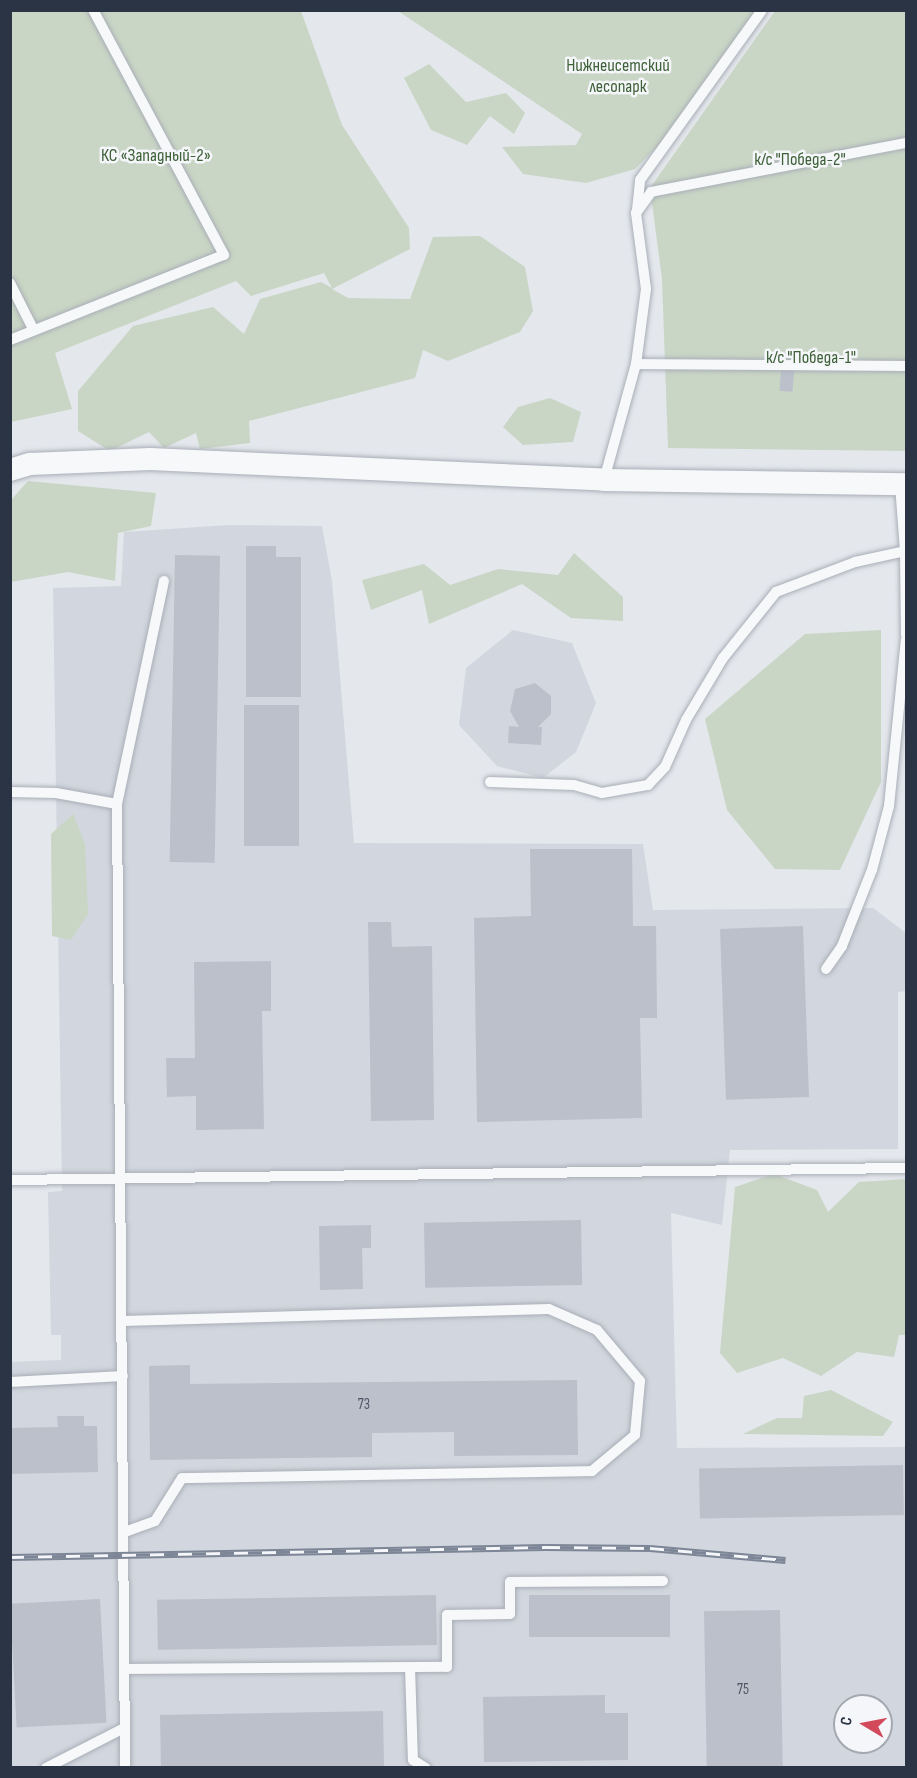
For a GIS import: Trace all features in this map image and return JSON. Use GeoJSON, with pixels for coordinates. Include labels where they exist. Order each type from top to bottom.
{"type":"FeatureCollection","features":[{"type":"Feature","properties":{"kind":"street"},"geometry":{"type":"LineString","coordinates":[[10,470],[30,464],[150,459],[604,480],[903,484]]}},
{"type":"Feature","properties":{"kind":"lane"},"geometry":{"type":"LineString","coordinates":[[10,340],[224,255],[93,10]]}},
{"type":"Feature","properties":{"kind":"lane"},"geometry":{"type":"LineString","coordinates":[[604,480],[636,364],[646,289],[636,213],[640,180],[762,10]]}},
{"type":"Feature","properties":{"kind":"lane"},"geometry":{"type":"LineString","coordinates":[[636,213],[651,192],[906,142]]}},
{"type":"Feature","properties":{"kind":"lane"},"geometry":{"type":"LineString","coordinates":[[10,284],[33,329]]}},
{"type":"Feature","properties":{"kind":"lane"},"geometry":{"type":"LineString","coordinates":[[636,364],[906,366]]}},
{"type":"Feature","properties":{"kind":"lane"},"geometry":{"type":"LineString","coordinates":[[903,484],[906,635]]}},
{"type":"Feature","properties":{"kind":"lane"},"geometry":{"type":"LineString","coordinates":[[490,782],[574,785],[602,793],[648,784],[665,767],[686,720],[723,658],[776,592],[855,562],[906,551]]}},
{"type":"Feature","properties":{"kind":"lane"},"geometry":{"type":"LineString","coordinates":[[124,1767],[122,1177],[117,804],[164,581]]}},
{"type":"Feature","properties":{"kind":"lane"},"geometry":{"type":"LineString","coordinates":[[826,969],[842,946],[872,870],[889,806],[906,640]]}},
{"type":"Feature","properties":{"kind":"lane"},"geometry":{"type":"LineString","coordinates":[[10,792],[56,793],[117,804]]}},
{"type":"Feature","properties":{"kind":"lane"},"geometry":{"type":"LineString","coordinates":[[10,1180],[906,1168]]}},
{"type":"Feature","properties":{"kind":"lane"},"geometry":{"type":"LineString","coordinates":[[123,1321],[549,1309],[597,1330],[640,1381],[635,1435],[592,1471],[182,1478],[155,1521],[124,1532]]}},
{"type":"Feature","properties":{"kind":"lane"},"geometry":{"type":"LineString","coordinates":[[10,1382],[123,1376]]}},
{"type":"Feature","properties":{"kind":"lane"},"geometry":{"type":"LineString","coordinates":[[124,1670],[447,1666],[447,1615],[510,1614],[510,1582],[663,1581]]}},
{"type":"Feature","properties":{"kind":"lane"},"geometry":{"type":"LineString","coordinates":[[410,1667],[413,1760],[426,1767]]}},
{"type":"Feature","properties":{"kind":"lane"},"geometry":{"type":"LineString","coordinates":[[46,1767],[124,1728]]}},
{"type":"Feature","properties":{"kind":"shaded area"},"geometry":{"type":"Polygon","coordinates":[[[229,525],[322,526],[332,581],[354,843],[643,844],[653,910],[873,908],[906,933],[906,991],[898,992],[898,1149],[730,1150],[722,1225],[671,1213],[677,1448],[906,1447],[906,1767],[11,1767],[10,1362],[61,1360],[61,1335],[51,1335],[48,1192],[62,1191],[53,588],[121,586],[124,532],[229,525]]]}},
{"type":"Feature","properties":{"kind":"shaded area"},"geometry":{"type":"Polygon","coordinates":[[[513,630],[572,643],[596,703],[576,752],[543,778],[497,766],[459,725],[466,668],[513,630]]]}},
{"type":"Feature","properties":{"kind":"green space","name":"КС «Западный-2»"},"geometry":{"type":"Polygon","coordinates":[[[10,11],[301,11],[342,125],[409,228],[410,249],[332,289],[348,298],[410,299],[433,237],[480,236],[525,267],[533,311],[520,332],[448,361],[423,350],[415,378],[249,421],[250,443],[200,449],[196,433],[164,448],[149,432],[110,451],[78,431],[78,391],[133,326],[213,307],[244,334],[260,299],[321,282],[332,288],[324,273],[251,296],[236,281],[55,353],[72,409],[11,422],[10,11]]]}},
{"type":"Feature","properties":{"kind":"green space","name":"Нижнеисетский лесопарк"},"geometry":{"type":"Polygon","coordinates":[[[398,11],[759,11],[679,125],[635,169],[586,183],[523,174],[502,147],[576,145],[582,134],[398,11]]]}},
{"type":"Feature","properties":{"kind":"green space"},"geometry":{"type":"Polygon","coordinates":[[[775,11],[906,11],[906,451],[668,448],[662,279],[650,188],[775,11]]]}},
{"type":"Feature","properties":{"kind":"green space"},"geometry":{"type":"Polygon","coordinates":[[[429,64],[466,102],[506,93],[525,113],[514,134],[490,116],[467,145],[431,130],[404,78],[429,64]]]}},
{"type":"Feature","properties":{"kind":"green space"},"geometry":{"type":"Polygon","coordinates":[[[550,398],[581,412],[573,442],[523,445],[503,427],[518,407],[550,398]]]}},
{"type":"Feature","properties":{"kind":"green space"},"geometry":{"type":"Polygon","coordinates":[[[28,481],[156,493],[151,526],[118,533],[115,581],[68,572],[11,582],[11,500],[28,481]]]}},
{"type":"Feature","properties":{"kind":"green space"},"geometry":{"type":"Polygon","coordinates":[[[574,553],[623,597],[623,621],[571,618],[522,584],[429,624],[422,590],[371,610],[362,580],[424,564],[450,585],[498,569],[558,575],[574,553]]]}},
{"type":"Feature","properties":{"kind":"green space"},"geometry":{"type":"Polygon","coordinates":[[[881,630],[881,782],[840,870],[775,869],[727,810],[705,719],[805,634],[881,630]]]}},
{"type":"Feature","properties":{"kind":"green space"},"geometry":{"type":"Polygon","coordinates":[[[73,814],[85,844],[88,914],[71,940],[52,936],[51,834],[73,814]]]}},
{"type":"Feature","properties":{"kind":"green space"},"geometry":{"type":"Polygon","coordinates":[[[774,1174],[817,1190],[828,1212],[859,1182],[906,1179],[906,1335],[899,1335],[894,1357],[857,1352],[821,1376],[783,1358],[737,1373],[720,1353],[735,1187],[774,1174]]]}},
{"type":"Feature","properties":{"kind":"green space"},"geometry":{"type":"Polygon","coordinates":[[[831,1390],[893,1422],[883,1436],[743,1434],[777,1418],[802,1418],[804,1396],[831,1390]]]}},
{"type":"Feature","properties":{"kind":"building"},"geometry":{"type":"Polygon","coordinates":[[[781,370],[794,371],[793,392],[780,391],[781,370]]]}},
{"type":"Feature","properties":{"kind":"building"},"geometry":{"type":"Polygon","coordinates":[[[246,546],[276,546],[276,557],[301,557],[301,697],[246,697],[246,546]]]}},
{"type":"Feature","properties":{"kind":"building"},"geometry":{"type":"Polygon","coordinates":[[[175,555],[220,556],[215,863],[170,862],[175,555]]]}},
{"type":"Feature","properties":{"kind":"building"},"geometry":{"type":"Polygon","coordinates":[[[535,683],[551,696],[551,714],[538,727],[542,727],[541,745],[508,743],[509,726],[519,727],[510,711],[515,689],[535,683]]]}},
{"type":"Feature","properties":{"kind":"building"},"geometry":{"type":"Polygon","coordinates":[[[244,705],[299,705],[299,846],[244,846],[244,705]]]}},
{"type":"Feature","properties":{"kind":"building"},"geometry":{"type":"Polygon","coordinates":[[[530,849],[632,849],[633,926],[656,926],[657,1018],[640,1018],[642,1118],[477,1122],[474,918],[531,916],[530,849]]]}},
{"type":"Feature","properties":{"kind":"building"},"geometry":{"type":"Polygon","coordinates":[[[368,922],[391,922],[392,947],[432,946],[434,1120],[371,1121],[368,922]]]}},
{"type":"Feature","properties":{"kind":"building"},"geometry":{"type":"Polygon","coordinates":[[[803,926],[809,1097],[726,1100],[720,929],[803,926]]]}},
{"type":"Feature","properties":{"kind":"building"},"geometry":{"type":"Polygon","coordinates":[[[271,961],[271,1011],[262,1011],[264,1129],[196,1130],[196,1096],[167,1097],[166,1058],[195,1058],[194,962],[271,961]]]}},
{"type":"Feature","properties":{"kind":"building"},"geometry":{"type":"Polygon","coordinates":[[[581,1220],[582,1285],[425,1288],[424,1223],[581,1220]]]}},
{"type":"Feature","properties":{"kind":"building"},"geometry":{"type":"Polygon","coordinates":[[[371,1225],[371,1248],[362,1248],[363,1289],[320,1290],[319,1226],[371,1225]]]}},
{"type":"Feature","properties":{"kind":"building"},"geometry":{"type":"Polygon","coordinates":[[[190,1365],[190,1384],[577,1380],[578,1455],[454,1456],[454,1432],[372,1433],[372,1457],[150,1460],[149,1366],[190,1365]]]}},
{"type":"Feature","properties":{"kind":"building"},"geometry":{"type":"Polygon","coordinates":[[[57,1416],[84,1416],[84,1426],[97,1426],[98,1472],[10,1474],[10,1428],[58,1427],[57,1416]]]}},
{"type":"Feature","properties":{"kind":"building"},"geometry":{"type":"Polygon","coordinates":[[[903,1465],[904,1515],[700,1519],[699,1469],[903,1465]]]}},
{"type":"Feature","properties":{"kind":"building"},"geometry":{"type":"Polygon","coordinates":[[[436,1595],[437,1645],[158,1650],[157,1600],[436,1595]]]}},
{"type":"Feature","properties":{"kind":"building"},"geometry":{"type":"Polygon","coordinates":[[[529,1595],[670,1595],[670,1637],[529,1637],[529,1595]]]}},
{"type":"Feature","properties":{"kind":"building"},"geometry":{"type":"Polygon","coordinates":[[[100,1599],[106,1723],[17,1728],[10,1604],[100,1599]]]}},
{"type":"Feature","properties":{"kind":"building"},"geometry":{"type":"Polygon","coordinates":[[[780,1610],[783,1768],[707,1768],[704,1611],[780,1610]]]}},
{"type":"Feature","properties":{"kind":"building"},"geometry":{"type":"Polygon","coordinates":[[[605,1695],[605,1713],[628,1713],[628,1760],[484,1762],[483,1697],[605,1695]]]}},
{"type":"Feature","properties":{"kind":"building"},"geometry":{"type":"Polygon","coordinates":[[[383,1711],[384,1768],[161,1768],[160,1715],[383,1711]]]}},
{"type":"Feature","properties":{"kind":"railway"},"geometry":{"type":"LineString","coordinates":[[10,1557],[546,1547],[650,1548],[785,1560]]}},
{"type":"Feature","properties":{"kind":"park label","name":"к/с \"Победа-2\""},"geometry":{"type":"Point","coordinates":[800,160]}},
{"type":"Feature","properties":{"kind":"park label","name":"к/с \"Победа-1\""},"geometry":{"type":"Point","coordinates":[811,358]}}]}
